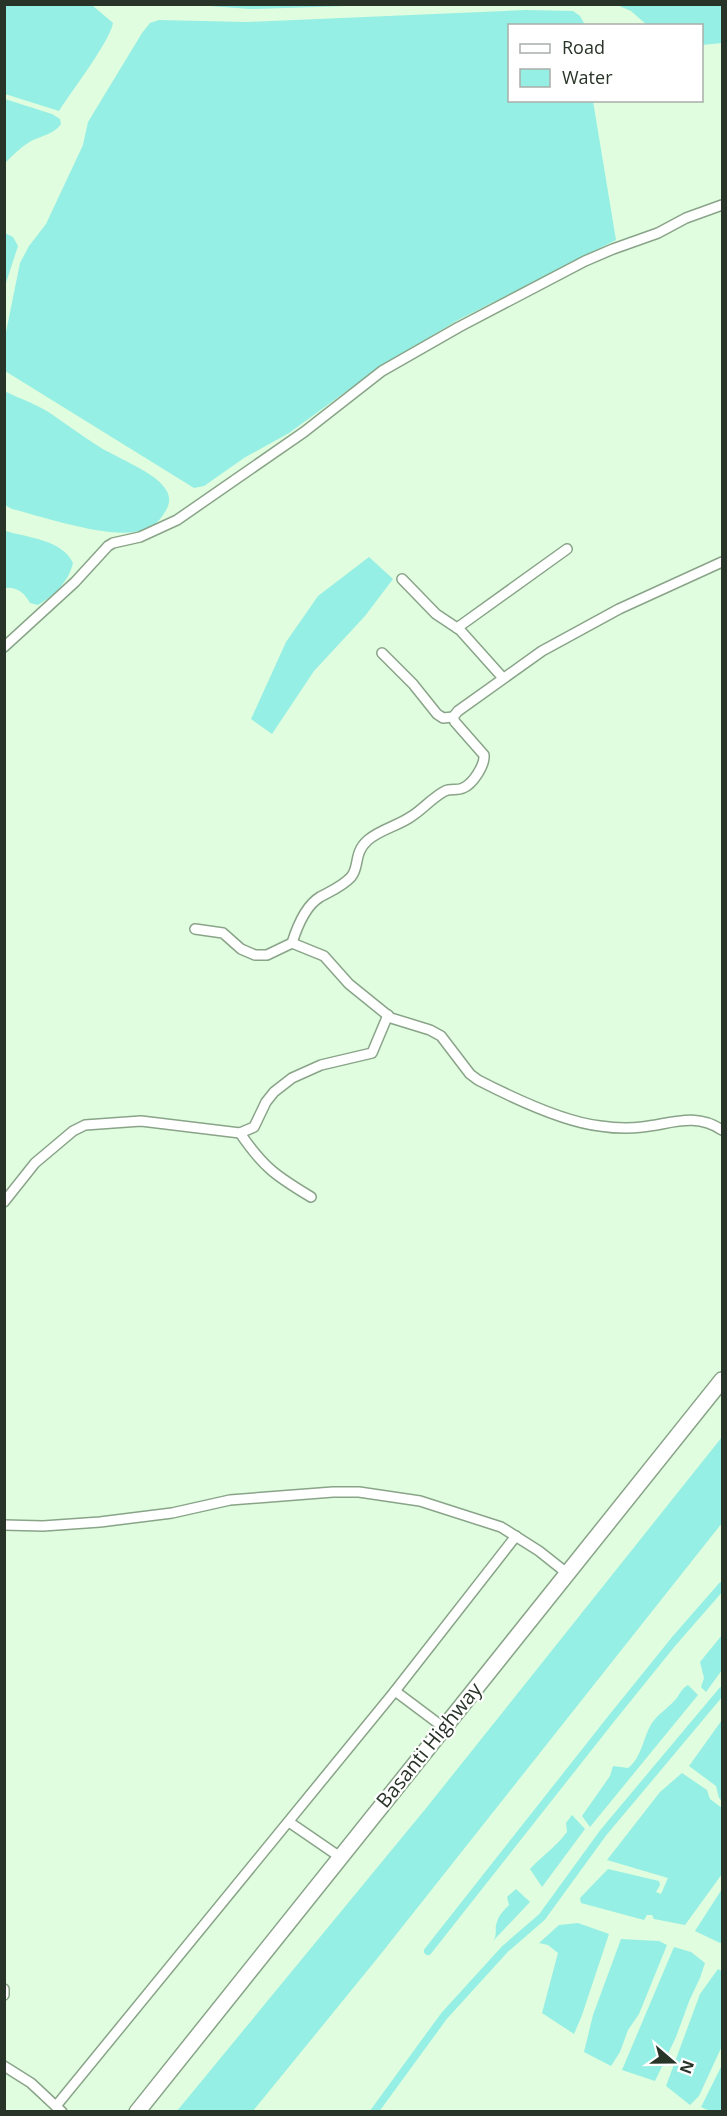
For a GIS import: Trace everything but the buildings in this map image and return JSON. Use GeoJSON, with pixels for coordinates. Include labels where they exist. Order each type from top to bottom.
{"type":"FeatureCollection","features":[{"type":"Feature","properties":{"kind":"main road","name":"Basanti Highway"},"geometry":{"type":"LineString","coordinates":[[137,2112],[723,1380]]}},
{"type":"Feature","properties":{"kind":"street"},"geometry":{"type":"LineString","coordinates":[[4,647],[75,582],[108,546],[140,537],[177,520],[304,432],[382,371],[459,327],[585,261],[658,233],[686,218],[723,205]]}},
{"type":"Feature","properties":{"kind":"street"},"geometry":{"type":"LineString","coordinates":[[457,628],[567,549]]}},
{"type":"Feature","properties":{"kind":"street"},"geometry":{"type":"LineString","coordinates":[[382,653],[413,684],[437,714],[443,718],[453,717],[458,711],[542,651],[619,609],[723,562]]}},
{"type":"Feature","properties":{"kind":"street"},"geometry":{"type":"LineString","coordinates":[[402,579],[436,614],[457,628],[503,678]]}},
{"type":"Feature","properties":{"kind":"street"},"geometry":{"type":"LineString","coordinates":[[195,929],[223,933],[241,949],[255,956],[267,955],[292,943],[301,920],[317,899],[334,890],[354,874],[358,853],[366,841],[385,828],[414,815],[444,791],[464,788],[474,777],[483,764],[484,755],[453,717]]}},
{"type":"Feature","properties":{"kind":"street"},"geometry":{"type":"LineString","coordinates":[[292,943],[324,956],[349,984],[388,1016],[430,1029],[441,1036],[470,1074],[478,1080],[577,1122],[633,1128],[696,1119],[723,1130]]}},
{"type":"Feature","properties":{"kind":"street"},"geometry":{"type":"LineString","coordinates":[[4,1202],[35,1163],[73,1131],[85,1125],[141,1121],[240,1133],[254,1127],[266,1102],[274,1092],[292,1078],[321,1065],[372,1053],[388,1016]]}},
{"type":"Feature","properties":{"kind":"street"},"geometry":{"type":"LineString","coordinates":[[240,1133],[265,1166],[285,1182],[311,1197]]}},
{"type":"Feature","properties":{"kind":"street"},"geometry":{"type":"LineString","coordinates":[[4,1525],[42,1526],[99,1522],[172,1513],[230,1500],[342,1492],[420,1501],[485,1521],[516,1536],[568,1574]]}},
{"type":"Feature","properties":{"kind":"street"},"geometry":{"type":"LineString","coordinates":[[4,2066],[31,2083],[59,2109],[395,1691],[516,1536]]}},
{"type":"Feature","properties":{"kind":"street"},"geometry":{"type":"LineString","coordinates":[[395,1691],[443,1727]]}},
{"type":"Feature","properties":{"kind":"street"},"geometry":{"type":"LineString","coordinates":[[289,1822],[340,1857]]}},
{"type":"Feature","properties":{"kind":"street"},"geometry":{"type":"LineString","coordinates":[[4,1989],[4,1995]]}},
{"type":"Feature","properties":{"kind":"water"},"geometry":{"type":"Polygon","coordinates":[[[196,4],[378,5],[250,9],[196,4]]]}},
{"type":"Feature","properties":{"kind":"water"},"geometry":{"type":"Polygon","coordinates":[[[4,5],[92,5],[113,23],[98,54],[59,111],[5,94],[4,5]]]}},
{"type":"Feature","properties":{"kind":"water"},"geometry":{"type":"Polygon","coordinates":[[[617,5],[722,5],[722,43],[703,45],[703,24],[646,24],[631,11],[617,5]]]}},
{"type":"Feature","properties":{"kind":"water"},"geometry":{"type":"Polygon","coordinates":[[[526,10],[573,11],[580,16],[584,24],[508,24],[508,102],[593,102],[616,240],[458,320],[381,366],[289,433],[244,458],[204,486],[194,488],[5,371],[5,337],[20,263],[29,246],[46,224],[83,145],[88,122],[142,33],[150,23],[159,20],[246,22],[526,10]]]}},
{"type":"Feature","properties":{"kind":"water"},"geometry":{"type":"Polygon","coordinates":[[[5,99],[52,114],[60,119],[61,124],[51,132],[27,143],[5,163],[5,99]]]}},
{"type":"Feature","properties":{"kind":"water"},"geometry":{"type":"Polygon","coordinates":[[[5,233],[13,237],[18,246],[5,286],[5,233]]]}},
{"type":"Feature","properties":{"kind":"water"},"geometry":{"type":"Polygon","coordinates":[[[4,391],[45,410],[102,449],[159,481],[167,491],[169,498],[167,508],[160,519],[146,529],[117,532],[80,527],[12,509],[5,505],[4,391]]]}},
{"type":"Feature","properties":{"kind":"water"},"geometry":{"type":"Polygon","coordinates":[[[5,531],[53,544],[68,555],[73,563],[60,587],[38,605],[30,603],[23,593],[16,589],[5,588],[5,531]]]}},
{"type":"Feature","properties":{"kind":"water"},"geometry":{"type":"Polygon","coordinates":[[[369,557],[393,579],[365,616],[314,671],[272,734],[251,719],[286,642],[318,596],[369,557]]]}},
{"type":"Feature","properties":{"kind":"water"},"geometry":{"type":"Polygon","coordinates":[[[722,1437],[722,1523],[376,1960],[253,2111],[177,2111],[427,1807],[722,1437]]]}},
{"type":"Feature","properties":{"kind":"water"},"geometry":{"type":"Polygon","coordinates":[[[722,1635],[722,1670],[706,1692],[701,1687],[704,1678],[700,1662],[722,1635]]]}},
{"type":"Feature","properties":{"kind":"water"},"geometry":{"type":"Polygon","coordinates":[[[688,1685],[698,1695],[590,1827],[582,1816],[610,1776],[613,1766],[628,1768],[633,1764],[652,1723],[688,1685]]]}},
{"type":"Feature","properties":{"kind":"water"},"geometry":{"type":"Polygon","coordinates":[[[722,1720],[722,1801],[716,1786],[689,1766],[722,1720]]]}},
{"type":"Feature","properties":{"kind":"water"},"geometry":{"type":"Polygon","coordinates":[[[682,1773],[707,1790],[710,1799],[722,1808],[722,1874],[685,1925],[654,1919],[652,1915],[647,1915],[644,1920],[581,1903],[580,1898],[608,1869],[659,1881],[660,1885],[656,1892],[661,1894],[668,1878],[607,1860],[660,1792],[682,1773]]]}},
{"type":"Feature","properties":{"kind":"water"},"geometry":{"type":"Polygon","coordinates":[[[572,1815],[585,1829],[542,1887],[530,1869],[567,1832],[566,1823],[572,1815]]]}},
{"type":"Feature","properties":{"kind":"water"},"geometry":{"type":"Polygon","coordinates":[[[516,1889],[530,1902],[493,1941],[498,1919],[509,1905],[507,1897],[516,1889]]]}},
{"type":"Feature","properties":{"kind":"water"},"geometry":{"type":"Polygon","coordinates":[[[722,1889],[722,1942],[720,1943],[695,1931],[722,1889]]]}},
{"type":"Feature","properties":{"kind":"water"},"geometry":{"type":"Polygon","coordinates":[[[578,1923],[609,1934],[574,2034],[542,2013],[558,1953],[548,1945],[539,1943],[559,1925],[578,1923]]]}},
{"type":"Feature","properties":{"kind":"water"},"geometry":{"type":"Polygon","coordinates":[[[621,1939],[659,1941],[667,1945],[639,2014],[628,2030],[620,2052],[611,2066],[584,2052],[593,2015],[621,1939]]]}},
{"type":"Feature","properties":{"kind":"water"},"geometry":{"type":"Polygon","coordinates":[[[674,1947],[691,1952],[705,1963],[676,2037],[655,2081],[622,2070],[674,1947]]]}},
{"type":"Feature","properties":{"kind":"water"},"geometry":{"type":"Polygon","coordinates":[[[718,1969],[722,1971],[722,2046],[699,2096],[690,2105],[666,2086],[700,1994],[718,1969]]]}},
{"type":"Feature","properties":{"kind":"water"},"geometry":{"type":"Polygon","coordinates":[[[722,2065],[722,2111],[710,2111],[701,2107],[722,2065]]]}},
{"type":"Feature","properties":{"kind":"waterway"},"geometry":{"type":"LineString","coordinates":[[428,1951],[611,1719],[722,1586]]}},
{"type":"Feature","properties":{"kind":"waterway"},"geometry":{"type":"LineString","coordinates":[[374,2112],[444,2016],[505,1949],[542,1917],[603,1833],[722,1691]]}}]}
